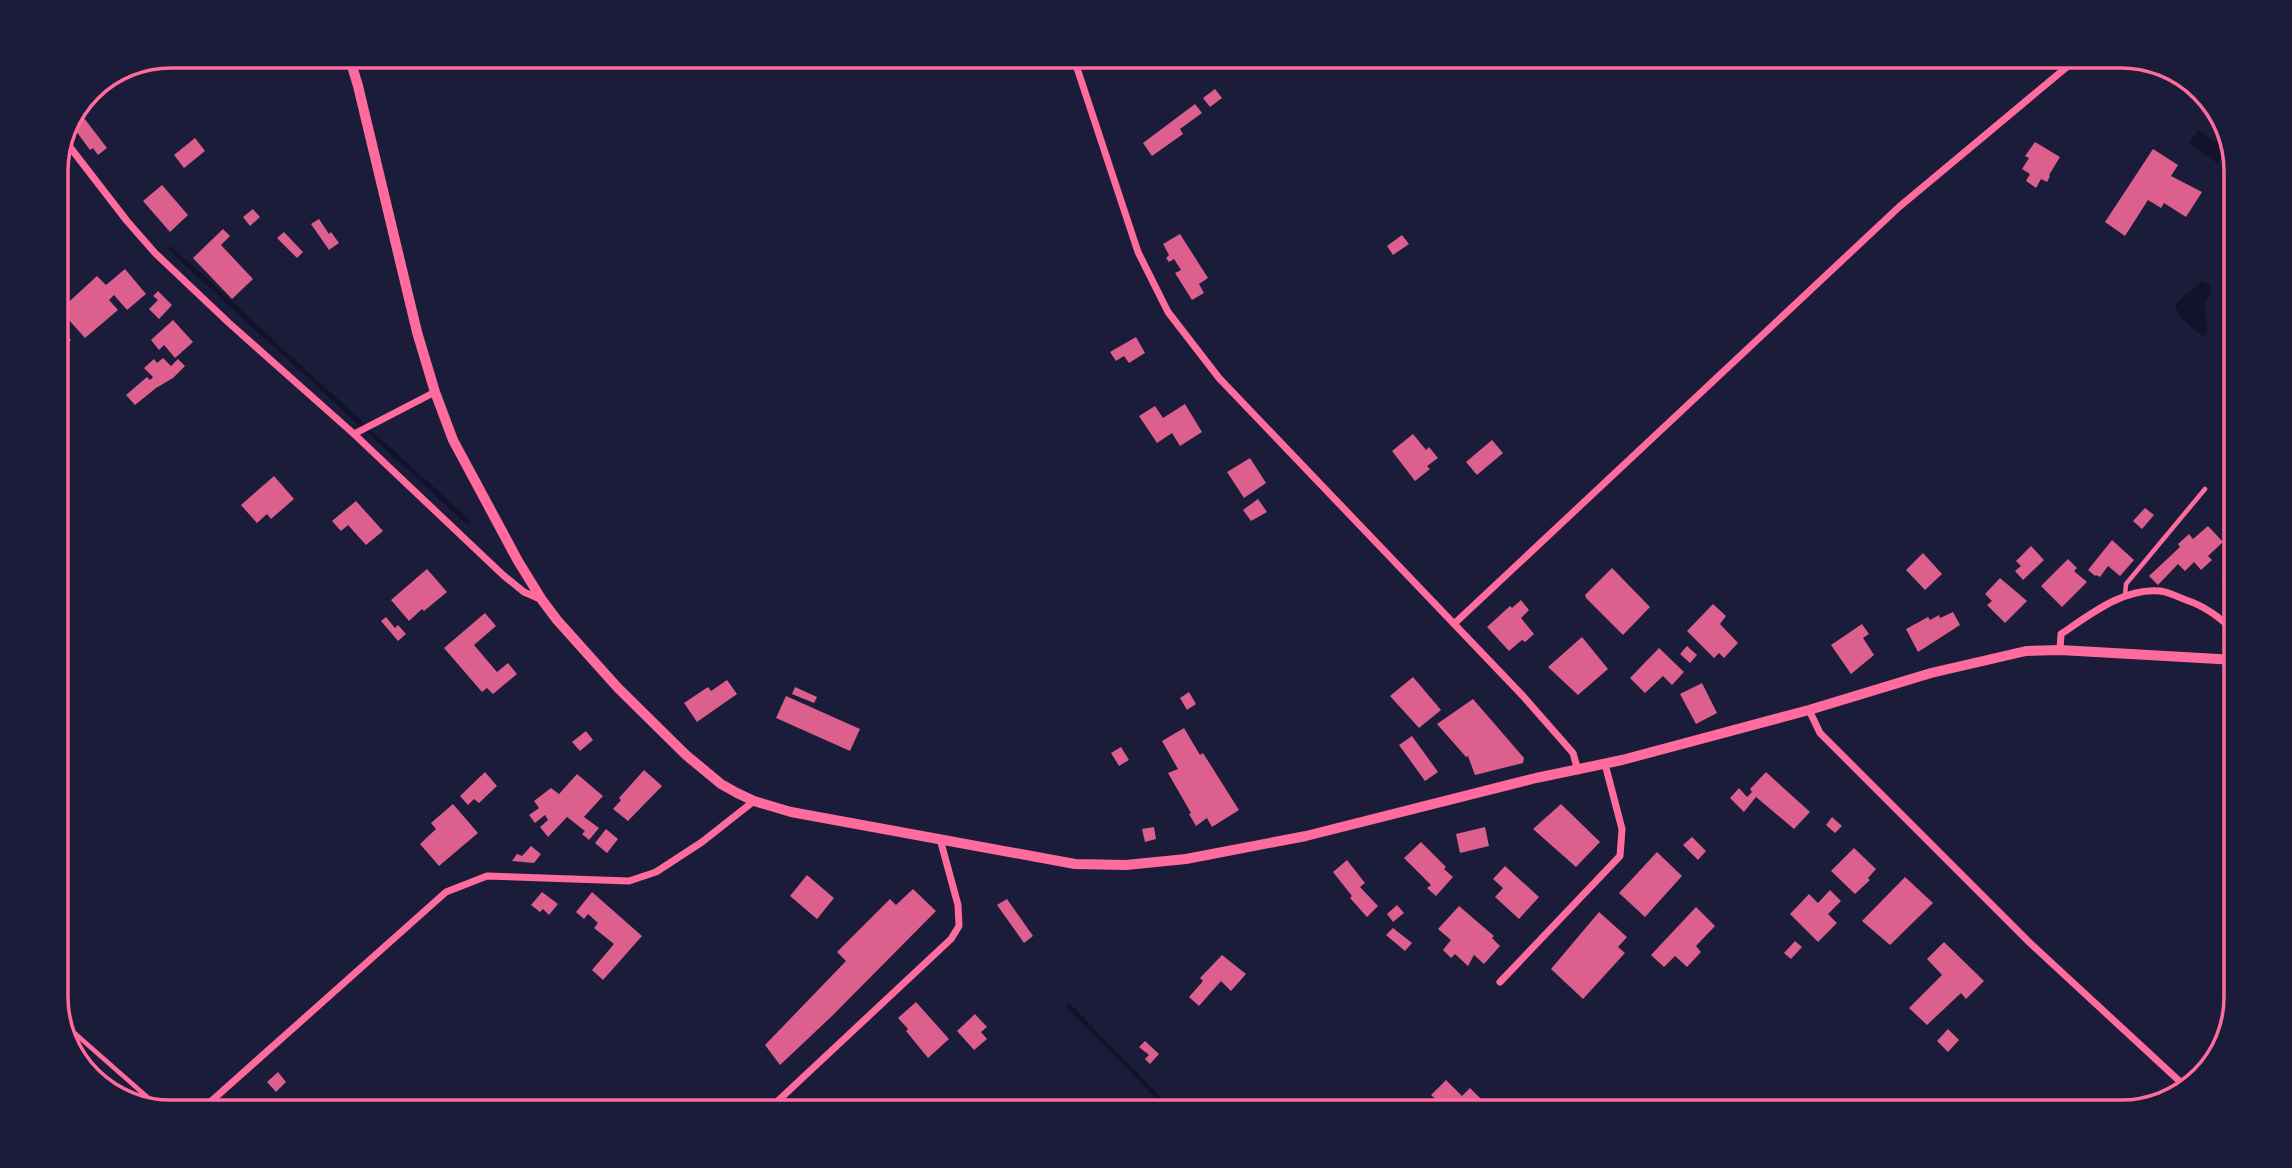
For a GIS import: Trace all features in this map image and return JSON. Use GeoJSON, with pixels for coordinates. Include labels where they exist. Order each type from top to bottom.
{"type":"FeatureCollection","features":[{"type":"Feature","properties":{"kind":"street"},"geometry":{"type":"LineString","coordinates":[[353,68],[417,332],[453,440],[542,600],[557,620],[618,688],[686,755],[721,784],[754,801],[791,812],[1075,864],[1126,865],[1306,836],[1536,778],[1605,764],[1809,710],[1931,673],[2026,651],[2060,650],[2224,659]]}},
{"type":"Feature","properties":{"kind":"street"},"geometry":{"type":"LineString","coordinates":[[1077,68],[1138,252],[1168,312],[1219,378],[1455,623],[1573,753],[1577,771]]}},
{"type":"Feature","properties":{"kind":"street"},"geometry":{"type":"LineString","coordinates":[[1455,623],[1899,207],[2066,68]]}},
{"type":"Feature","properties":{"kind":"street"},"geometry":{"type":"LineString","coordinates":[[71,149],[155,253],[354,434],[503,575],[523,592],[542,600]]}},
{"type":"Feature","properties":{"kind":"street"},"geometry":{"type":"LineString","coordinates":[[354,434],[435,391]]}},
{"type":"Feature","properties":{"kind":"street"},"geometry":{"type":"LineString","coordinates":[[2060,650],[2061,634],[2096,610],[2138,592],[2162,591],[2193,602],[2224,621]]}},
{"type":"Feature","properties":{"kind":"street"},"geometry":{"type":"LineString","coordinates":[[1809,710],[1821,733],[2020,933],[2180,1081]]}},
{"type":"Feature","properties":{"kind":"street"},"geometry":{"type":"LineString","coordinates":[[1500,982],[1620,856],[1622,829],[1605,764]]}},
{"type":"Feature","properties":{"kind":"street"},"geometry":{"type":"LineString","coordinates":[[212,1100],[446,892],[487,876],[629,881],[656,872],[702,842],[754,801]]}},
{"type":"Feature","properties":{"kind":"street"},"geometry":{"type":"LineString","coordinates":[[779,1100],[951,939],[959,926],[958,905],[940,839]]}},
{"type":"Feature","properties":{"kind":"lane"},"geometry":{"type":"LineString","coordinates":[[2125,596],[2126,584],[2205,489]]}},
{"type":"Feature","properties":{"kind":"lane"},"geometry":{"type":"LineString","coordinates":[[76,1034],[147,1097]]}},
{"type":"Feature","properties":{"kind":"shaded area"},"geometry":{"type":"Polygon","coordinates":[[[2198,130],[2220,144],[2223,155],[2217,163],[2189,144],[2198,130]]]}},
{"type":"Feature","properties":{"kind":"shaded area"},"geometry":{"type":"Polygon","coordinates":[[[2201,281],[2212,290],[2204,307],[2208,330],[2204,336],[2187,323],[2175,305],[2201,281]]]}},
{"type":"Feature","properties":{"kind":"building"},"geometry":{"type":"Polygon","coordinates":[[[1215,89],[1222,98],[1210,107],[1203,98],[1215,89]]]}},
{"type":"Feature","properties":{"kind":"building"},"geometry":{"type":"Polygon","coordinates":[[[1195,104],[1202,113],[1180,129],[1183,134],[1152,156],[1143,143],[1195,104]]]}},
{"type":"Feature","properties":{"kind":"building"},"geometry":{"type":"Polygon","coordinates":[[[84,118],[107,148],[98,155],[93,148],[90,150],[77,132],[84,118]]]}},
{"type":"Feature","properties":{"kind":"building"},"geometry":{"type":"Polygon","coordinates":[[[195,138],[205,151],[184,168],[174,155],[195,138]]]}},
{"type":"Feature","properties":{"kind":"building"},"geometry":{"type":"Polygon","coordinates":[[[2035,142],[2060,157],[2047,182],[2041,179],[2036,188],[2026,181],[2030,174],[2022,169],[2029,158],[2025,156],[2035,142]]]}},
{"type":"Feature","properties":{"kind":"building"},"geometry":{"type":"Polygon","coordinates":[[[2153,149],[2178,165],[2171,176],[2202,192],[2186,217],[2164,203],[2161,208],[2148,200],[2125,236],[2105,222],[2153,149]]]}},
{"type":"Feature","properties":{"kind":"building"},"geometry":{"type":"Polygon","coordinates":[[[162,185],[188,215],[170,232],[143,201],[162,185]]]}},
{"type":"Feature","properties":{"kind":"building"},"geometry":{"type":"Polygon","coordinates":[[[253,209],[260,217],[250,226],[243,217],[253,209]]]}},
{"type":"Feature","properties":{"kind":"building"},"geometry":{"type":"Polygon","coordinates":[[[319,219],[339,243],[329,250],[311,224],[319,219]]]}},
{"type":"Feature","properties":{"kind":"building"},"geometry":{"type":"Polygon","coordinates":[[[223,229],[230,236],[221,245],[253,279],[232,299],[193,258],[223,229]]]}},
{"type":"Feature","properties":{"kind":"building"},"geometry":{"type":"Polygon","coordinates":[[[284,232],[303,252],[297,258],[277,238],[284,232]]]}},
{"type":"Feature","properties":{"kind":"building"},"geometry":{"type":"Polygon","coordinates":[[[1180,234],[1208,278],[1199,284],[1204,293],[1192,300],[1175,273],[1181,270],[1174,259],[1169,262],[1166,258],[1169,255],[1163,244],[1180,234]]]}},
{"type":"Feature","properties":{"kind":"building"},"geometry":{"type":"Polygon","coordinates":[[[1402,235],[1409,244],[1393,255],[1387,246],[1402,235]]]}},
{"type":"Feature","properties":{"kind":"building"},"geometry":{"type":"Polygon","coordinates":[[[125,269],[146,294],[127,310],[114,295],[109,300],[118,310],[85,338],[68,319],[68,303],[97,276],[106,285],[125,269]]]}},
{"type":"Feature","properties":{"kind":"building"},"geometry":{"type":"Polygon","coordinates":[[[158,291],[172,305],[159,319],[149,309],[158,300],[153,296],[158,291]]]}},
{"type":"Feature","properties":{"kind":"building"},"geometry":{"type":"Polygon","coordinates":[[[173,320],[193,342],[175,358],[164,345],[159,350],[151,340],[173,320]]]}},
{"type":"Feature","properties":{"kind":"building"},"geometry":{"type":"Polygon","coordinates":[[[1136,337],[1145,353],[1129,363],[1124,356],[1116,361],[1110,352],[1136,337]]]}},
{"type":"Feature","properties":{"kind":"building"},"geometry":{"type":"Polygon","coordinates":[[[163,358],[171,366],[178,359],[185,366],[135,405],[126,395],[147,377],[150,380],[153,377],[144,368],[154,359],[157,363],[163,358]]]}},
{"type":"Feature","properties":{"kind":"building"},"geometry":{"type":"Polygon","coordinates":[[[1185,404],[1202,432],[1180,446],[1172,433],[1157,443],[1139,416],[1155,406],[1163,418],[1185,404]]]}},
{"type":"Feature","properties":{"kind":"building"},"geometry":{"type":"Polygon","coordinates":[[[1413,434],[1426,450],[1429,447],[1438,458],[1427,466],[1430,469],[1415,481],[1392,451],[1413,434]]]}},
{"type":"Feature","properties":{"kind":"building"},"geometry":{"type":"Polygon","coordinates":[[[1492,440],[1503,453],[1477,475],[1466,462],[1492,440]]]}},
{"type":"Feature","properties":{"kind":"building"},"geometry":{"type":"Polygon","coordinates":[[[1250,458],[1266,483],[1244,498],[1227,472],[1250,458]]]}},
{"type":"Feature","properties":{"kind":"building"},"geometry":{"type":"Polygon","coordinates":[[[274,476],[294,499],[271,519],[267,514],[257,523],[241,505],[274,476]]]}},
{"type":"Feature","properties":{"kind":"building"},"geometry":{"type":"Polygon","coordinates":[[[1258,499],[1267,512],[1251,521],[1243,510],[1258,499]]]}},
{"type":"Feature","properties":{"kind":"building"},"geometry":{"type":"Polygon","coordinates":[[[356,501],[383,531],[366,545],[348,525],[341,531],[332,521],[356,501]]]}},
{"type":"Feature","properties":{"kind":"building"},"geometry":{"type":"Polygon","coordinates":[[[2145,508],[2154,515],[2142,529],[2133,521],[2145,508]]]}},
{"type":"Feature","properties":{"kind":"building"},"geometry":{"type":"Polygon","coordinates":[[[2208,526],[2223,542],[2208,556],[2212,560],[2201,570],[2194,562],[2185,571],[2178,564],[2158,585],[2149,576],[2180,547],[2178,544],[2189,534],[2193,539],[2208,526]]]}},
{"type":"Feature","properties":{"kind":"building"},"geometry":{"type":"Polygon","coordinates":[[[2112,540],[2134,560],[2120,576],[2108,566],[2100,577],[2095,576],[2088,570],[2112,540]]]}},
{"type":"Feature","properties":{"kind":"building"},"geometry":{"type":"Polygon","coordinates":[[[2031,546],[2044,560],[2023,580],[2015,571],[2021,566],[2016,561],[2031,546]]]}},
{"type":"Feature","properties":{"kind":"building"},"geometry":{"type":"Polygon","coordinates":[[[1923,553],[1942,574],[1925,590],[1906,570],[1923,553]]]}},
{"type":"Feature","properties":{"kind":"building"},"geometry":{"type":"Polygon","coordinates":[[[2068,559],[2077,568],[2074,571],[2087,582],[2062,607],[2041,586],[2068,559]]]}},
{"type":"Feature","properties":{"kind":"building"},"geometry":{"type":"Polygon","coordinates":[[[1612,568],[1650,607],[1623,635],[1585,595],[1612,568]]]}},
{"type":"Feature","properties":{"kind":"building"},"geometry":{"type":"Polygon","coordinates":[[[427,569],[447,592],[409,621],[391,600],[427,569]]]}},
{"type":"Feature","properties":{"kind":"building"},"geometry":{"type":"Polygon","coordinates":[[[2000,578],[2027,601],[2005,623],[1987,605],[1992,601],[1985,594],[2000,578]]]}},
{"type":"Feature","properties":{"kind":"building"},"geometry":{"type":"Polygon","coordinates":[[[1521,600],[1529,610],[1521,618],[1534,634],[1509,651],[1487,627],[1510,606],[1512,608],[1521,600]]]}},
{"type":"Feature","properties":{"kind":"building"},"geometry":{"type":"Polygon","coordinates":[[[1713,604],[1726,616],[1720,624],[1738,643],[1724,658],[1719,653],[1714,658],[1687,631],[1713,604]]]}},
{"type":"Feature","properties":{"kind":"building"},"geometry":{"type":"Polygon","coordinates":[[[1953,612],[1960,625],[1918,652],[1906,629],[1928,617],[1930,620],[1939,615],[1940,618],[1953,612]]]}},
{"type":"Feature","properties":{"kind":"building"},"geometry":{"type":"Polygon","coordinates":[[[485,613],[496,626],[474,645],[497,672],[508,663],[517,674],[493,694],[487,688],[482,692],[444,648],[485,613]]]}},
{"type":"Feature","properties":{"kind":"building"},"geometry":{"type":"Polygon","coordinates":[[[386,617],[395,628],[398,625],[406,634],[398,641],[381,621],[386,617]]]}},
{"type":"Feature","properties":{"kind":"building"},"geometry":{"type":"Polygon","coordinates":[[[1862,624],[1869,634],[1863,638],[1874,655],[1851,674],[1831,645],[1862,624]]]}},
{"type":"Feature","properties":{"kind":"building"},"geometry":{"type":"Polygon","coordinates":[[[1582,637],[1608,669],[1578,695],[1548,667],[1582,637]]]}},
{"type":"Feature","properties":{"kind":"building"},"geometry":{"type":"Polygon","coordinates":[[[1687,646],[1697,655],[1690,663],[1680,654],[1687,646]]]}},
{"type":"Feature","properties":{"kind":"building"},"geometry":{"type":"Polygon","coordinates":[[[1659,648],[1684,672],[1672,685],[1663,676],[1645,693],[1630,678],[1659,648]]]}},
{"type":"Feature","properties":{"kind":"building"},"geometry":{"type":"Polygon","coordinates":[[[1413,677],[1441,710],[1419,728],[1390,696],[1413,677]]]}},
{"type":"Feature","properties":{"kind":"building"},"geometry":{"type":"Polygon","coordinates":[[[727,680],[737,694],[697,722],[684,703],[708,687],[711,691],[727,680]]]}},
{"type":"Feature","properties":{"kind":"building"},"geometry":{"type":"Polygon","coordinates":[[[1702,683],[1717,713],[1696,724],[1680,694],[1702,683]]]}},
{"type":"Feature","properties":{"kind":"building"},"geometry":{"type":"Polygon","coordinates":[[[795,687],[817,697],[814,703],[792,694],[795,687]]]}},
{"type":"Feature","properties":{"kind":"building"},"geometry":{"type":"Polygon","coordinates":[[[1189,692],[1196,704],[1187,710],[1180,698],[1189,692]]]}},
{"type":"Feature","properties":{"kind":"building"},"geometry":{"type":"Polygon","coordinates":[[[786,696],[860,729],[850,751],[776,718],[786,696]]]}},
{"type":"Feature","properties":{"kind":"building"},"geometry":{"type":"Polygon","coordinates":[[[1473,699],[1524,758],[1523,763],[1475,775],[1468,756],[1466,757],[1437,724],[1473,699]]]}},
{"type":"Feature","properties":{"kind":"building"},"geometry":{"type":"Polygon","coordinates":[[[1184,728],[1239,810],[1212,827],[1207,818],[1196,826],[1168,773],[1178,769],[1162,741],[1184,728]]]}},
{"type":"Feature","properties":{"kind":"building"},"geometry":{"type":"Polygon","coordinates":[[[586,731],[593,740],[580,751],[572,742],[586,731]]]}},
{"type":"Feature","properties":{"kind":"building"},"geometry":{"type":"Polygon","coordinates":[[[1412,736],[1438,772],[1425,781],[1399,745],[1412,736]]]}},
{"type":"Feature","properties":{"kind":"building"},"geometry":{"type":"Polygon","coordinates":[[[1121,747],[1129,760],[1119,766],[1111,753],[1121,747]]]}},
{"type":"Feature","properties":{"kind":"building"},"geometry":{"type":"Polygon","coordinates":[[[644,770],[662,786],[628,821],[613,809],[621,800],[619,798],[644,770]]]}},
{"type":"Feature","properties":{"kind":"building"},"geometry":{"type":"Polygon","coordinates":[[[485,772],[497,786],[479,803],[474,799],[468,805],[460,796],[485,772]]]}},
{"type":"Feature","properties":{"kind":"building"},"geometry":{"type":"Polygon","coordinates":[[[1766,772],[1810,812],[1794,829],[1756,797],[1744,812],[1730,798],[1739,788],[1747,797],[1752,792],[1750,789],[1766,772]]]}},
{"type":"Feature","properties":{"kind":"building"},"geometry":{"type":"Polygon","coordinates":[[[577,774],[603,796],[584,817],[599,828],[589,840],[582,834],[585,831],[567,817],[548,837],[540,827],[548,820],[545,815],[535,823],[529,815],[539,808],[534,801],[551,788],[559,794],[577,774]]]}},
{"type":"Feature","properties":{"kind":"building"},"geometry":{"type":"Polygon","coordinates":[[[453,804],[478,833],[439,866],[420,844],[436,829],[431,823],[453,804]]]}},
{"type":"Feature","properties":{"kind":"building"},"geometry":{"type":"Polygon","coordinates":[[[1561,804],[1600,842],[1576,867],[1533,829],[1561,804]]]}},
{"type":"Feature","properties":{"kind":"building"},"geometry":{"type":"Polygon","coordinates":[[[1832,817],[1842,826],[1835,833],[1826,825],[1832,817]]]}},
{"type":"Feature","properties":{"kind":"building"},"geometry":{"type":"Polygon","coordinates":[[[1154,827],[1156,839],[1145,842],[1142,829],[1154,827]]]}},
{"type":"Feature","properties":{"kind":"building"},"geometry":{"type":"Polygon","coordinates":[[[1485,827],[1489,846],[1460,853],[1456,834],[1485,827]]]}},
{"type":"Feature","properties":{"kind":"building"},"geometry":{"type":"Polygon","coordinates":[[[606,829],[618,839],[607,853],[595,843],[606,829]]]}},
{"type":"Feature","properties":{"kind":"building"},"geometry":{"type":"Polygon","coordinates":[[[1692,837],[1706,851],[1698,860],[1683,845],[1692,837]]]}},
{"type":"Feature","properties":{"kind":"building"},"geometry":{"type":"Polygon","coordinates":[[[1421,842],[1453,877],[1436,896],[1427,888],[1431,885],[1404,858],[1421,842]]]}},
{"type":"Feature","properties":{"kind":"building"},"geometry":{"type":"Polygon","coordinates":[[[531,846],[541,854],[534,863],[512,861],[517,854],[522,856],[531,846]]]}},
{"type":"Feature","properties":{"kind":"building"},"geometry":{"type":"Polygon","coordinates":[[[1854,848],[1876,869],[1868,878],[1870,880],[1855,894],[1831,871],[1854,848]]]}},
{"type":"Feature","properties":{"kind":"building"},"geometry":{"type":"Polygon","coordinates":[[[1657,852],[1682,876],[1645,917],[1619,893],[1657,852]]]}},
{"type":"Feature","properties":{"kind":"building"},"geometry":{"type":"Polygon","coordinates":[[[1347,860],[1365,883],[1360,887],[1378,906],[1367,917],[1350,898],[1352,896],[1333,872],[1347,860]]]}},
{"type":"Feature","properties":{"kind":"building"},"geometry":{"type":"Polygon","coordinates":[[[1505,866],[1539,897],[1519,919],[1495,897],[1503,888],[1493,879],[1505,866]]]}},
{"type":"Feature","properties":{"kind":"building"},"geometry":{"type":"Polygon","coordinates":[[[807,875],[834,898],[817,919],[790,896],[807,875]]]}},
{"type":"Feature","properties":{"kind":"building"},"geometry":{"type":"Polygon","coordinates":[[[1905,877],[1933,903],[1890,945],[1862,921],[1905,877]]]}},
{"type":"Feature","properties":{"kind":"building"},"geometry":{"type":"Polygon","coordinates":[[[913,889],[936,911],[780,1065],[765,1045],[846,961],[837,952],[890,899],[896,905],[913,889]]]}},
{"type":"Feature","properties":{"kind":"building"},"geometry":{"type":"Polygon","coordinates":[[[1830,890],[1841,901],[1828,914],[1837,923],[1818,942],[1790,914],[1809,894],[1818,903],[1830,890]]]}},
{"type":"Feature","properties":{"kind":"building"},"geometry":{"type":"Polygon","coordinates":[[[542,892],[558,904],[549,915],[543,909],[540,912],[531,905],[542,892]]]}},
{"type":"Feature","properties":{"kind":"building"},"geometry":{"type":"Polygon","coordinates":[[[592,892],[642,936],[603,980],[592,970],[614,944],[594,928],[598,923],[588,914],[584,919],[576,912],[592,892]]]}},
{"type":"Feature","properties":{"kind":"building"},"geometry":{"type":"Polygon","coordinates":[[[1007,899],[1033,936],[1024,943],[997,905],[1007,899]]]}},
{"type":"Feature","properties":{"kind":"building"},"geometry":{"type":"Polygon","coordinates":[[[1397,905],[1404,913],[1393,922],[1387,914],[1397,905]]]}},
{"type":"Feature","properties":{"kind":"building"},"geometry":{"type":"Polygon","coordinates":[[[1459,906],[1494,936],[1492,938],[1500,946],[1484,964],[1474,955],[1468,966],[1455,954],[1451,958],[1443,950],[1451,940],[1438,929],[1459,906]]]}},
{"type":"Feature","properties":{"kind":"building"},"geometry":{"type":"Polygon","coordinates":[[[1696,907],[1715,926],[1696,946],[1701,952],[1687,967],[1675,956],[1664,967],[1651,955],[1696,907]]]}},
{"type":"Feature","properties":{"kind":"building"},"geometry":{"type":"Polygon","coordinates":[[[1599,912],[1627,937],[1618,947],[1625,953],[1583,999],[1551,969],[1599,912]]]}},
{"type":"Feature","properties":{"kind":"building"},"geometry":{"type":"Polygon","coordinates":[[[1393,928],[1412,943],[1405,951],[1386,935],[1393,928]]]}},
{"type":"Feature","properties":{"kind":"building"},"geometry":{"type":"Polygon","coordinates":[[[1795,941],[1802,947],[1791,959],[1784,953],[1795,941]]]}},
{"type":"Feature","properties":{"kind":"building"},"geometry":{"type":"Polygon","coordinates":[[[1944,942],[1984,981],[1966,999],[1961,993],[1927,1025],[1909,1008],[1942,975],[1927,959],[1944,942]]]}},
{"type":"Feature","properties":{"kind":"building"},"geometry":{"type":"Polygon","coordinates":[[[1222,955],[1246,974],[1231,991],[1221,981],[1199,1006],[1189,997],[1203,981],[1200,978],[1222,955]]]}},
{"type":"Feature","properties":{"kind":"building"},"geometry":{"type":"Polygon","coordinates":[[[916,1002],[949,1039],[928,1058],[898,1018],[916,1002]]]}},
{"type":"Feature","properties":{"kind":"building"},"geometry":{"type":"Polygon","coordinates":[[[975,1014],[987,1027],[981,1032],[987,1039],[974,1050],[957,1031],[975,1014]]]}},
{"type":"Feature","properties":{"kind":"building"},"geometry":{"type":"Polygon","coordinates":[[[1948,1029],[1959,1040],[1948,1052],[1937,1041],[1948,1029]]]}},
{"type":"Feature","properties":{"kind":"building"},"geometry":{"type":"Polygon","coordinates":[[[1145,1041],[1159,1054],[1150,1064],[1145,1059],[1149,1055],[1139,1047],[1145,1041]]]}},
{"type":"Feature","properties":{"kind":"building"},"geometry":{"type":"Polygon","coordinates":[[[278,1072],[286,1082],[276,1092],[267,1082],[278,1072]]]}},
{"type":"Feature","properties":{"kind":"building"},"geometry":{"type":"Polygon","coordinates":[[[1446,1080],[1462,1096],[1470,1088],[1482,1100],[1436,1100],[1431,1095],[1446,1080]]]}},
{"type":"Feature","properties":{"kind":"waterway"},"geometry":{"type":"LineString","coordinates":[[171,249],[468,522]]}},
{"type":"Feature","properties":{"kind":"waterway"},"geometry":{"type":"LineString","coordinates":[[1069,1006],[1160,1100]]}}]}
